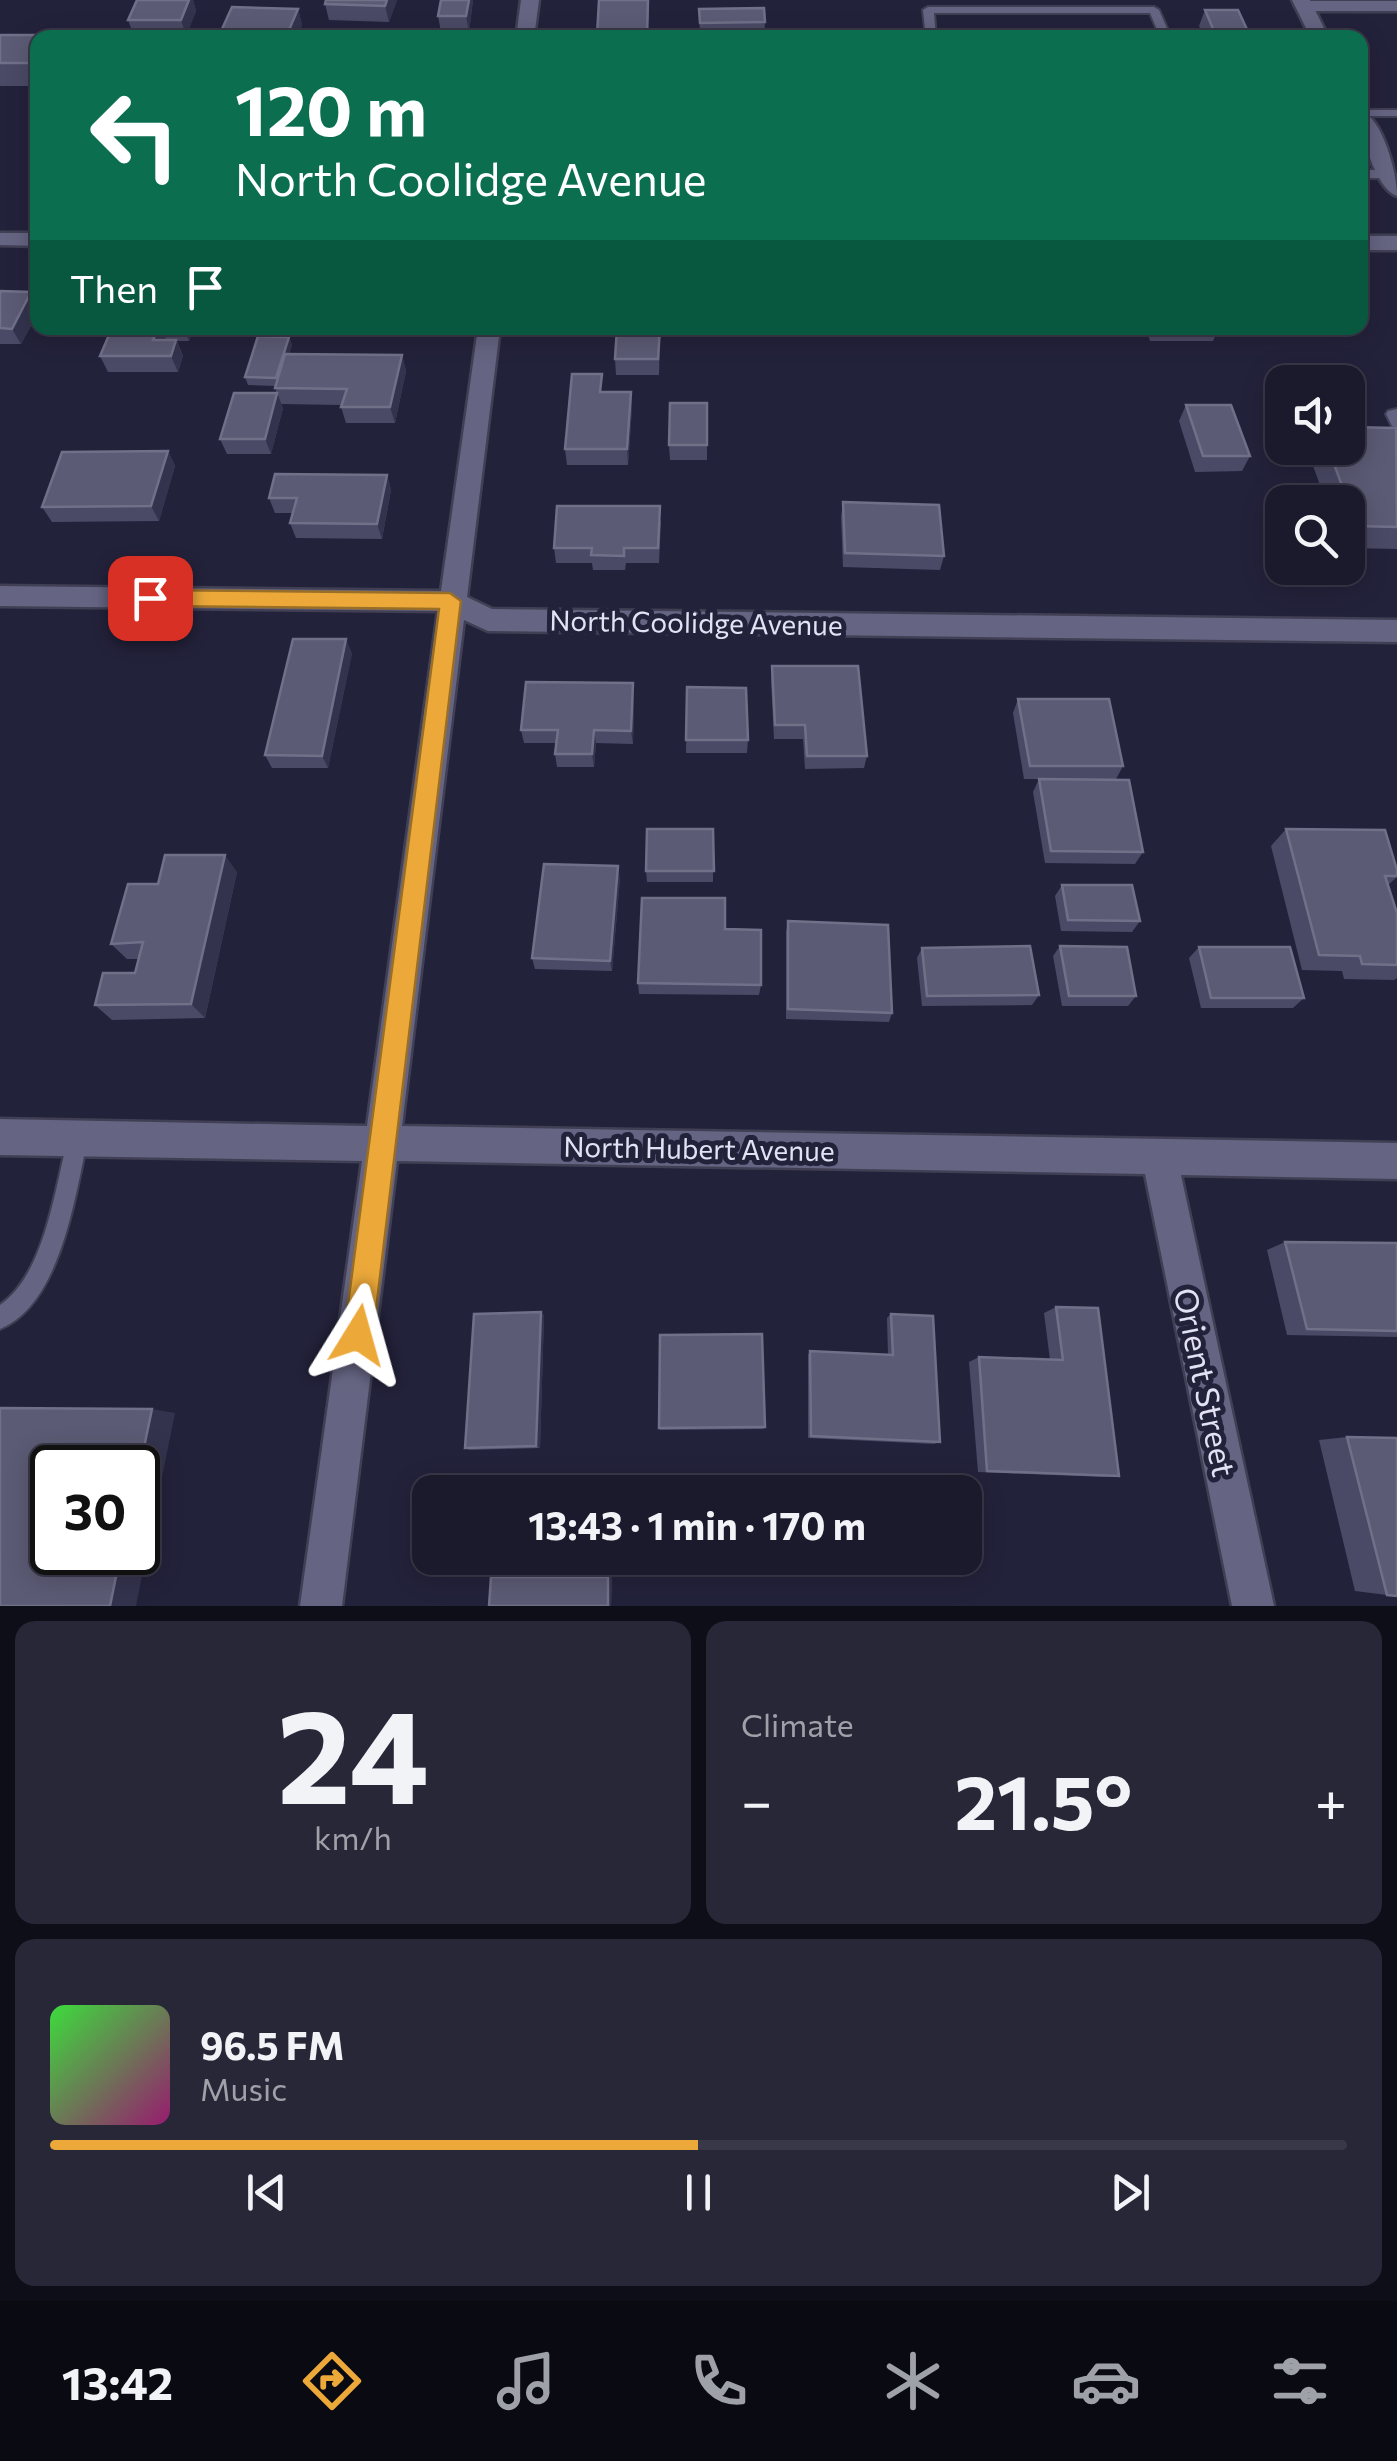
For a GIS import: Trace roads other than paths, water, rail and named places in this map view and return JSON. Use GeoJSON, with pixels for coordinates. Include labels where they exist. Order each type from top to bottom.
{"type":"FeatureCollection","features":[{"type":"Feature","properties":{"kind":"street"},"geometry":{"type":"LineString","coordinates":[[526,30],[530,0]]}},
{"type":"Feature","properties":{"kind":"street"},"geometry":{"type":"LineString","coordinates":[[1316,30],[1302,3],[1397,6]]}},
{"type":"Feature","properties":{"kind":"street"},"geometry":{"type":"LineString","coordinates":[[1368,131],[1393,182]]}},
{"type":"Feature","properties":{"kind":"street"},"geometry":{"type":"LineString","coordinates":[[0,240],[30,240]]}},
{"type":"Feature","properties":{"kind":"street"},"geometry":{"type":"LineString","coordinates":[[1368,243],[1397,243]]}},
{"type":"Feature","properties":{"kind":"street"},"geometry":{"type":"LineString","coordinates":[[321,1606],[385,1142],[450,601],[488,335]]}},
{"type":"Feature","properties":{"kind":"street","name":"North Coolidge Avenue"},"geometry":{"type":"LineString","coordinates":[[0,596],[450,601],[488,620],[1397,631]]}},
{"type":"Feature","properties":{"kind":"street","name":"North Hubert Avenue"},"geometry":{"type":"LineString","coordinates":[[0,1137],[1397,1161]]}},
{"type":"Feature","properties":{"kind":"street","name":"Orient Street"},"geometry":{"type":"LineString","coordinates":[[1159,1158],[1253,1606]]}},
{"type":"Feature","properties":{"kind":"lane"},"geometry":{"type":"LineString","coordinates":[[1044,5],[1050,30]]}},
{"type":"Feature","properties":{"kind":"lane"},"geometry":{"type":"LineString","coordinates":[[930,30],[928,10],[1044,5],[1154,10],[1163,30]]}},
{"type":"Feature","properties":{"kind":"lane"},"geometry":{"type":"LineString","coordinates":[[1368,115],[1397,113]]}},
{"type":"Feature","properties":{"kind":"lane"},"geometry":{"type":"LineString","coordinates":[[1368,176],[1393,182]]}},
{"type":"Feature","properties":{"kind":"lane"},"geometry":{"type":"LineString","coordinates":[[1397,414],[1393,414],[1397,422]]}},
{"type":"Feature","properties":{"kind":"lane"},"geometry":{"type":"LineString","coordinates":[[0,1318],[28,1299],[50,1244],[78,1138]]}}]}
